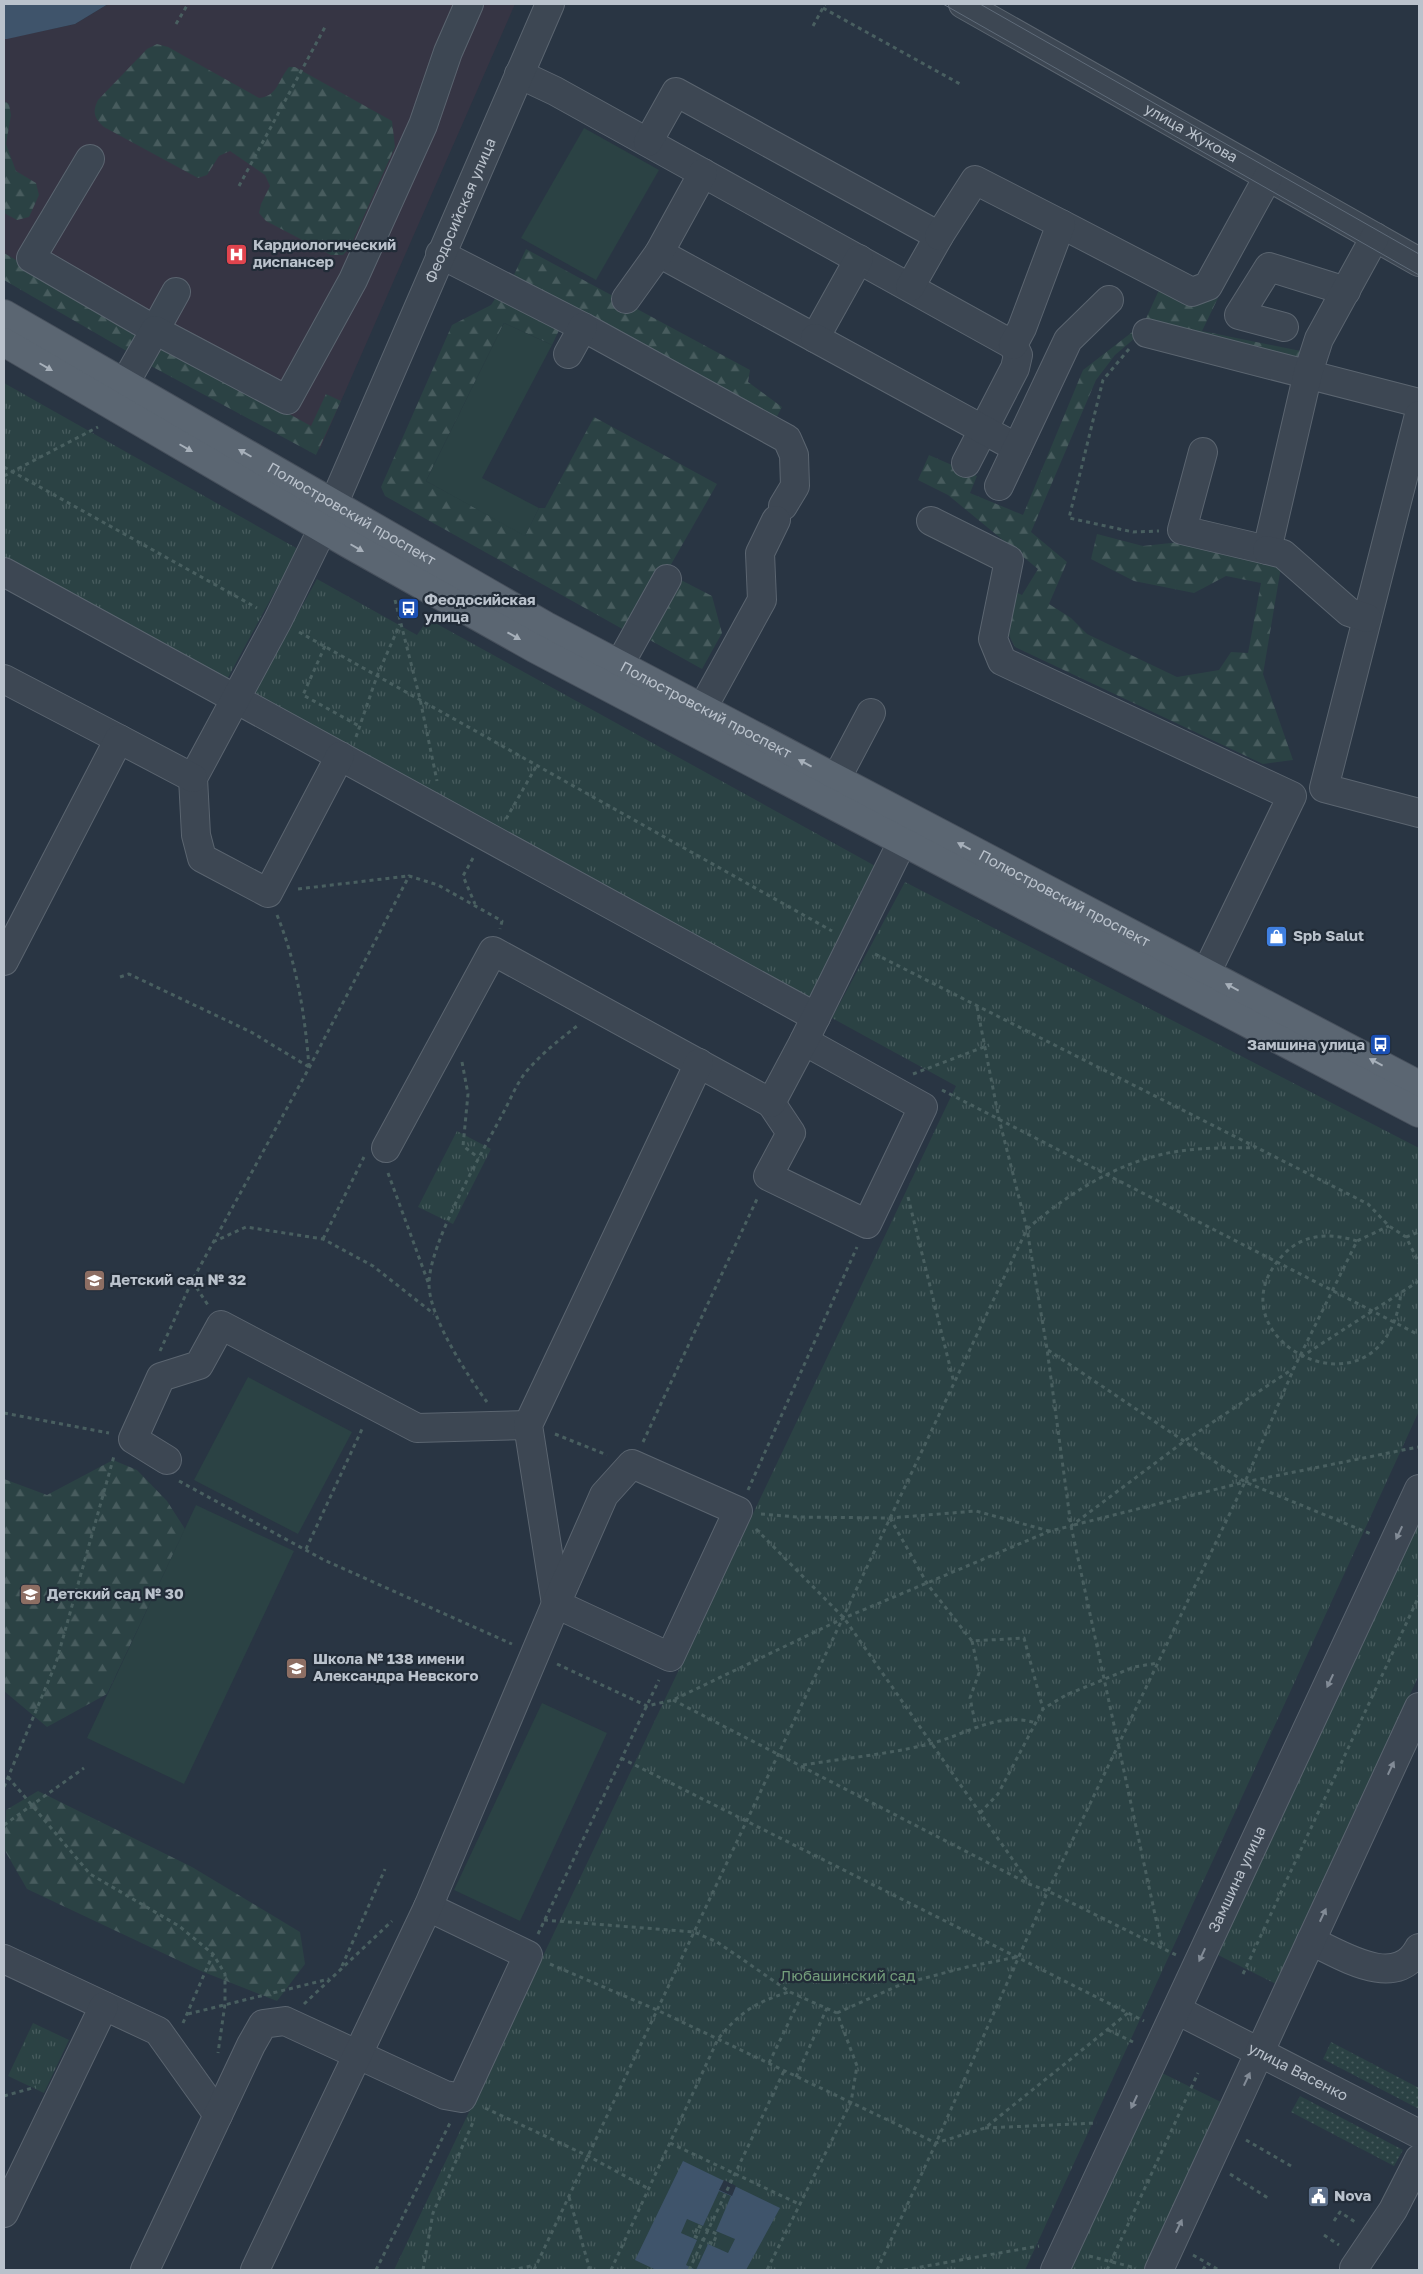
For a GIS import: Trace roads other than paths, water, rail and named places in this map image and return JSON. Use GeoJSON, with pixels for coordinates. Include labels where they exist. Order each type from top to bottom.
{"type":"FeatureCollection","features":[{"type":"Feature","properties":{"kind":"main road","name":"Полюстровский проспект"},"geometry":{"type":"LineString","coordinates":[[4,314],[113,405]]}},
{"type":"Feature","properties":{"kind":"main road","name":"Полюстровский проспект"},"geometry":{"type":"LineString","coordinates":[[4,342],[113,405],[546,626],[613,676],[696,720],[1201,984],[1419,1085]]}},
{"type":"Feature","properties":{"kind":"main road","name":"Полюстровский проспект"},"geometry":{"type":"LineString","coordinates":[[1201,984],[1419,1113]]}},
{"type":"Feature","properties":{"kind":"street"},"geometry":{"type":"LineString","coordinates":[[90,158],[31,258],[155,330],[287,400],[353,280],[423,125],[448,52],[468,4]]}},
{"type":"Feature","properties":{"kind":"street","name":"Феодосийская улица"},"geometry":{"type":"LineString","coordinates":[[193,778],[278,620],[328,516],[550,4]]}},
{"type":"Feature","properties":{"kind":"street","name":"улица Жукова"},"geometry":{"type":"LineString","coordinates":[[963,4],[1419,262]]}},
{"type":"Feature","properties":{"kind":"street"},"geometry":{"type":"LineString","coordinates":[[519,74],[555,91],[1014,345],[1018,355],[1015,368],[966,463]]}},
{"type":"Feature","properties":{"kind":"street"},"geometry":{"type":"LineString","coordinates":[[648,142],[676,92],[939,236]]}},
{"type":"Feature","properties":{"kind":"street"},"geometry":{"type":"LineString","coordinates":[[626,299],[659,254],[703,173]]}},
{"type":"Feature","properties":{"kind":"street"},"geometry":{"type":"LineString","coordinates":[[910,287],[939,236],[975,180],[1192,292],[1208,286],[1268,177]]}},
{"type":"Feature","properties":{"kind":"street"},"geometry":{"type":"LineString","coordinates":[[1014,345],[1060,224]]}},
{"type":"Feature","properties":{"kind":"street"},"geometry":{"type":"LineString","coordinates":[[1268,550],[1308,373],[1320,339],[1375,237]]}},
{"type":"Feature","properties":{"kind":"street"},"geometry":{"type":"LineString","coordinates":[[440,254],[583,327],[787,439],[794,455],[795,486],[760,553],[762,600],[696,720]]}},
{"type":"Feature","properties":{"kind":"street"},"geometry":{"type":"LineString","coordinates":[[659,254],[1017,448]]}},
{"type":"Feature","properties":{"kind":"street"},"geometry":{"type":"LineString","coordinates":[[815,338],[859,259]]}},
{"type":"Feature","properties":{"kind":"street"},"geometry":{"type":"LineString","coordinates":[[1284,327],[1239,315],[1269,267],[1346,291]]}},
{"type":"Feature","properties":{"kind":"street"},"geometry":{"type":"LineString","coordinates":[[113,405],[176,292]]}},
{"type":"Feature","properties":{"kind":"street"},"geometry":{"type":"LineString","coordinates":[[999,486],[1068,340],[1109,300]]}},
{"type":"Feature","properties":{"kind":"street"},"geometry":{"type":"LineString","coordinates":[[568,354],[583,327]]}},
{"type":"Feature","properties":{"kind":"street"},"geometry":{"type":"LineString","coordinates":[[1147,333],[1419,403]]}},
{"type":"Feature","properties":{"kind":"street"},"geometry":{"type":"LineString","coordinates":[[1419,415],[1324,788],[1419,813]]}},
{"type":"Feature","properties":{"kind":"street"},"geometry":{"type":"LineString","coordinates":[[1203,452],[1182,530],[1284,554],[1349,612],[1368,618]]}},
{"type":"Feature","properties":{"kind":"street"},"geometry":{"type":"LineString","coordinates":[[931,521],[1009,560],[993,639],[1002,661],[1292,796],[1201,984]]}},
{"type":"Feature","properties":{"kind":"street"},"geometry":{"type":"LineString","coordinates":[[4,572],[816,1017]]}},
{"type":"Feature","properties":{"kind":"street"},"geometry":{"type":"LineString","coordinates":[[613,676],[667,579]]}},
{"type":"Feature","properties":{"kind":"street"},"geometry":{"type":"LineString","coordinates":[[4,679],[193,778],[196,835],[202,858],[268,893],[344,759]]}},
{"type":"Feature","properties":{"kind":"street"},"geometry":{"type":"LineString","coordinates":[[830,790],[870,713]]}},
{"type":"Feature","properties":{"kind":"street"},"geometry":{"type":"LineString","coordinates":[[4,961],[119,739]]}},
{"type":"Feature","properties":{"kind":"street"},"geometry":{"type":"LineString","coordinates":[[771,1103],[804,1041],[908,831]]}},
{"type":"Feature","properties":{"kind":"street"},"geometry":{"type":"LineString","coordinates":[[386,1148],[493,951],[771,1103],[790,1133],[768,1176],[867,1224],[923,1107],[804,1041]]}},
{"type":"Feature","properties":{"kind":"street"},"geometry":{"type":"LineString","coordinates":[[556,1604],[516,1425],[699,1063]]}},
{"type":"Feature","properties":{"kind":"street"},"geometry":{"type":"LineString","coordinates":[[167,1460],[133,1439],[161,1377],[199,1366],[221,1325],[417,1428],[516,1425]]}},
{"type":"Feature","properties":{"kind":"street"},"geometry":{"type":"LineString","coordinates":[[255,2270],[428,1907],[556,1604],[604,1495],[632,1464],[738,1511],[670,1657],[556,1604]]}},
{"type":"Feature","properties":{"kind":"street","name":"Замшина улица"},"geometry":{"type":"LineString","coordinates":[[1060,2260],[1419,1489]]}},
{"type":"Feature","properties":{"kind":"street"},"geometry":{"type":"LineString","coordinates":[[1159,2270],[1417,1717]]}},
{"type":"Feature","properties":{"kind":"street"},"geometry":{"type":"LineString","coordinates":[[144,2270],[263,2024],[285,2021],[357,2056],[445,2095],[471,2102],[528,1955],[428,1907]]}},
{"type":"Feature","properties":{"kind":"street"},"geometry":{"type":"LineString","coordinates":[[1311,1941],[1367,1967],[1382,1969],[1395,1968],[1407,1963],[1419,1948]]}},
{"type":"Feature","properties":{"kind":"street"},"geometry":{"type":"LineString","coordinates":[[4,1959],[158,2031],[218,2115]]}},
{"type":"Feature","properties":{"kind":"street"},"geometry":{"type":"LineString","coordinates":[[4,2213],[104,2006]]}},
{"type":"Feature","properties":{"kind":"street","name":"улица Васенко"},"geometry":{"type":"LineString","coordinates":[[1177,2010],[1419,2134]]}},
{"type":"Feature","properties":{"kind":"street"},"geometry":{"type":"LineString","coordinates":[[1354,2268],[1392,2210],[1419,2158]]}},
{"type":"Feature","properties":{"kind":"tram line"},"geometry":{"type":"LineString","coordinates":[[943,4],[1419,275]]}},
{"type":"Feature","properties":{"kind":"tram line"},"geometry":{"type":"LineString","coordinates":[[980,4],[1419,254]]}},
{"type":"Feature","properties":{"kind":"place","name":"Кардиологический диспансер"},"geometry":{"type":"Point","coordinates":[237,254]}},
{"type":"Feature","properties":{"kind":"place","name":"Феодосийская улица"},"geometry":{"type":"Point","coordinates":[408,609]}},
{"type":"Feature","properties":{"kind":"place","name":"Spb Salut"},"geometry":{"type":"Point","coordinates":[1277,936]}},
{"type":"Feature","properties":{"kind":"place","name":"Замшина улица"},"geometry":{"type":"Point","coordinates":[1381,1045]}},
{"type":"Feature","properties":{"kind":"place","name":"Детский сад № 32"},"geometry":{"type":"Point","coordinates":[94,1280]}},
{"type":"Feature","properties":{"kind":"place","name":"Детский сад № 30"},"geometry":{"type":"Point","coordinates":[31,1594]}},
{"type":"Feature","properties":{"kind":"place","name":"Школа № 138 имени Александра Невского"},"geometry":{"type":"Point","coordinates":[297,1668]}},
{"type":"Feature","properties":{"kind":"place","name":"Nova"},"geometry":{"type":"Point","coordinates":[1318,2196]}},
{"type":"Feature","properties":{"kind":"park label","name":"Любашинский сад"},"geometry":{"type":"Point","coordinates":[848,1976]}}]}
